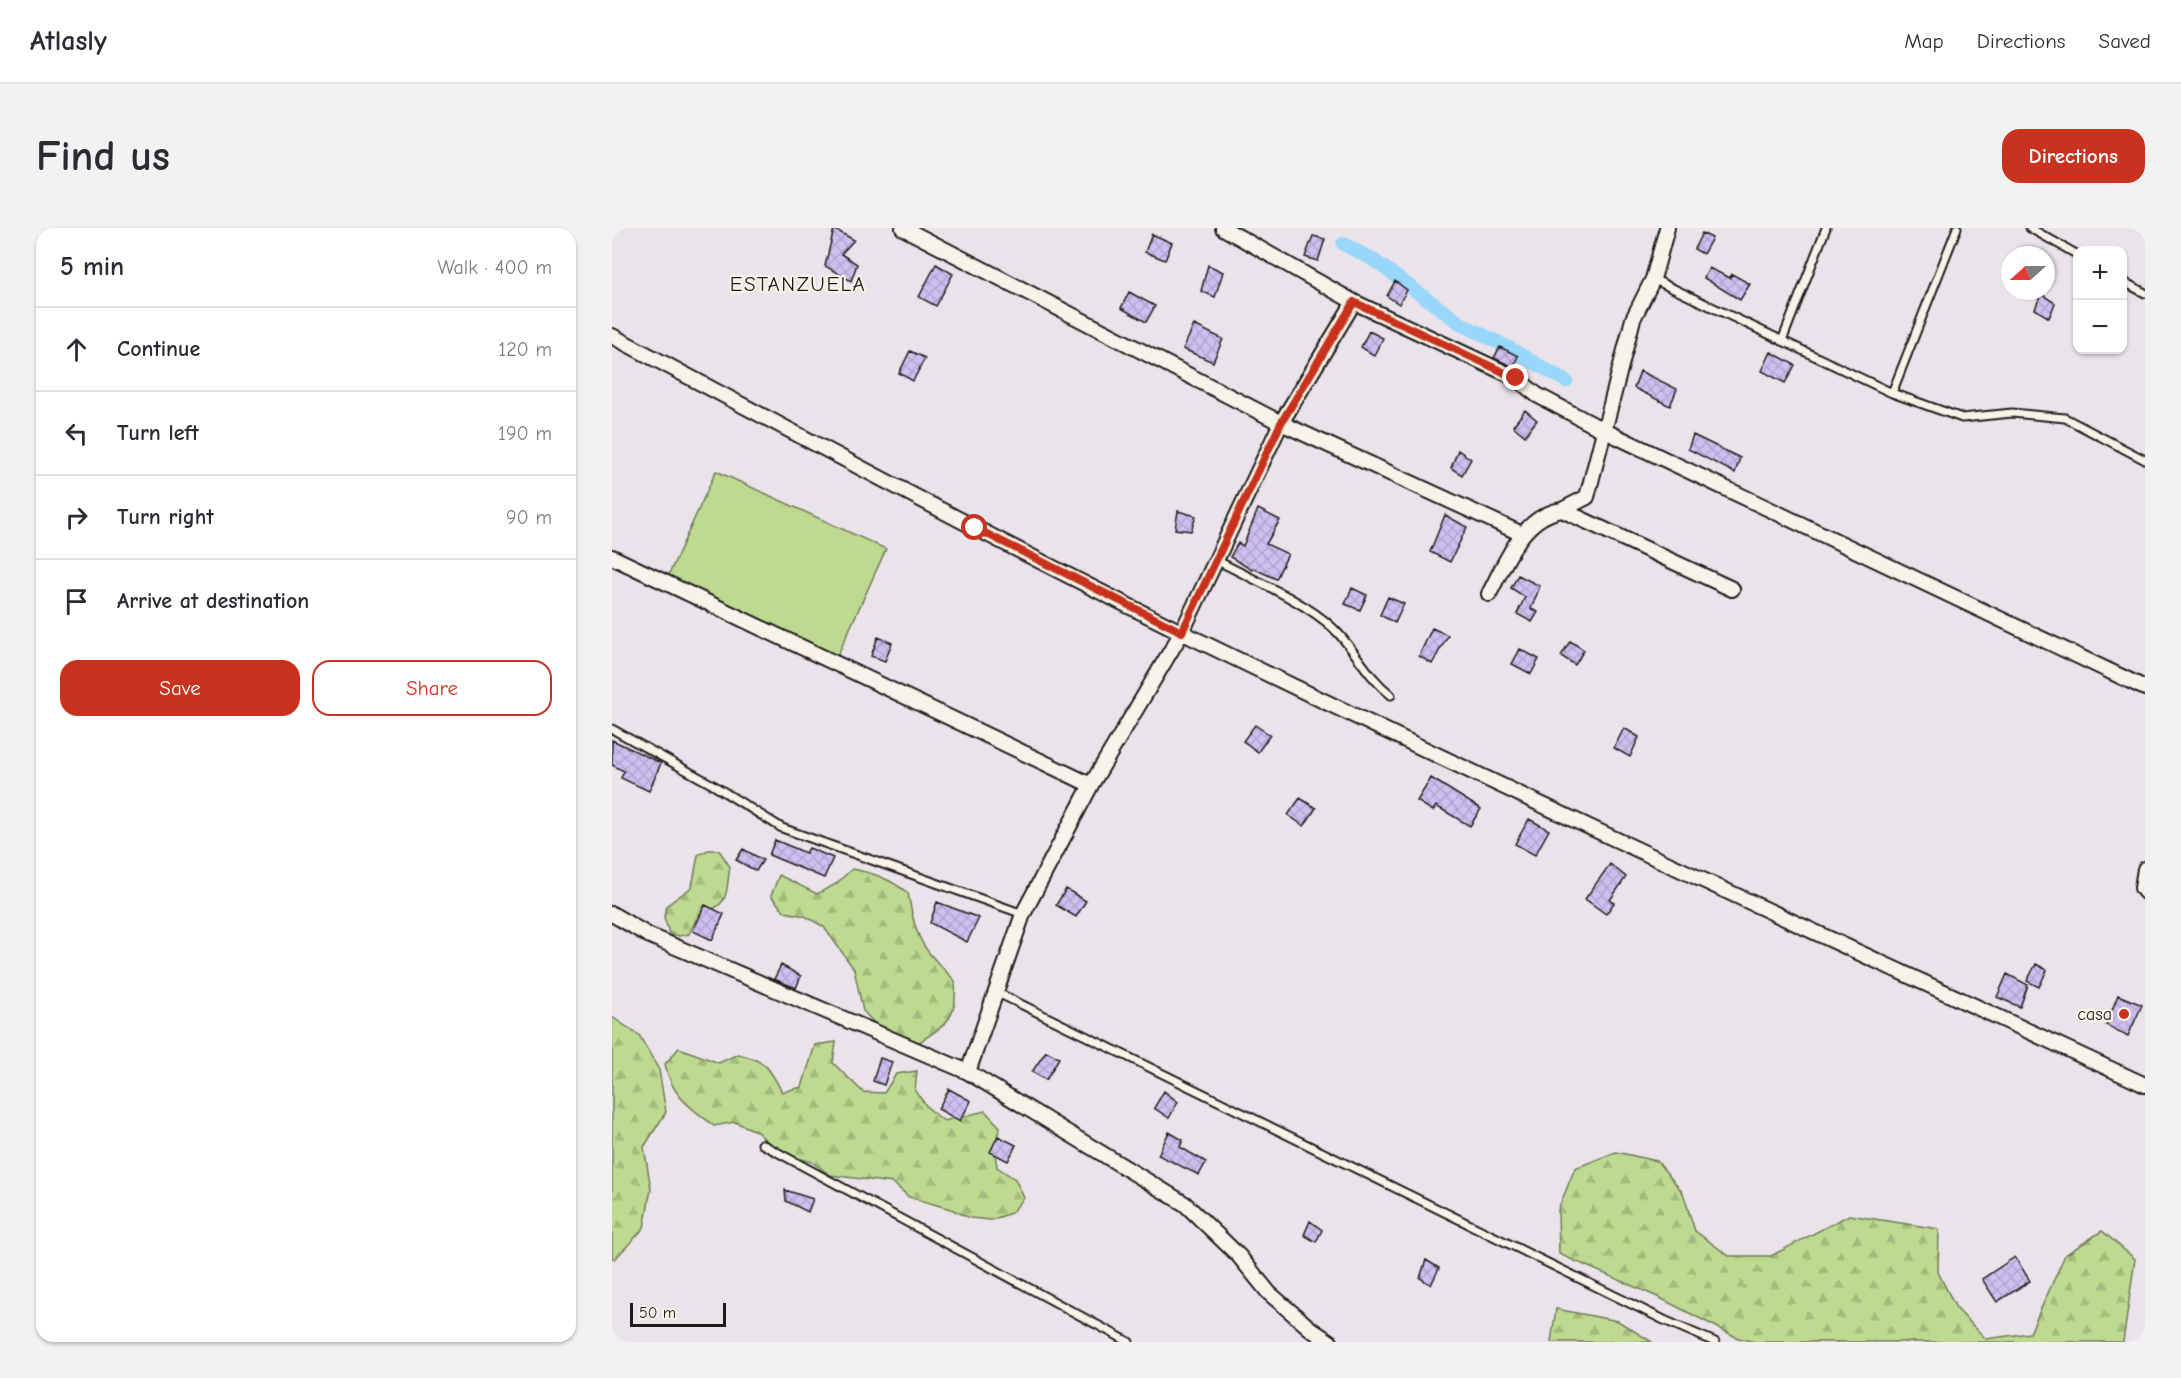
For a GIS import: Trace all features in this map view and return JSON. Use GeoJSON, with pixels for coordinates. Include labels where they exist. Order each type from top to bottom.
{"type":"FeatureCollection","features":[{"type":"Feature","properties":{"kind":"street"},"geometry":{"type":"LineString","coordinates":[[903,228],[1281,423],[1522,534]]}},
{"type":"Feature","properties":{"kind":"street"},"geometry":{"type":"LineString","coordinates":[[1223,228],[1354,302],[1516,378],[1537,395],[1605,431],[2145,688]]}},
{"type":"Feature","properties":{"kind":"street"},"geometry":{"type":"LineString","coordinates":[[1489,594],[1522,534],[1535,523],[1587,498],[1633,320],[1653,279],[1666,228]]}},
{"type":"Feature","properties":{"kind":"street"},"geometry":{"type":"LineString","coordinates":[[968,1072],[1023,914],[1091,785],[1182,632],[1281,423],[1354,302]]}},
{"type":"Feature","properties":{"kind":"street"},"geometry":{"type":"LineString","coordinates":[[612,336],[975,528],[1182,632],[1646,854],[2145,1085]]}},
{"type":"Feature","properties":{"kind":"street"},"geometry":{"type":"LineString","coordinates":[[1562,510],[1732,589]]}},
{"type":"Feature","properties":{"kind":"street"},"geometry":{"type":"LineString","coordinates":[[612,557],[1091,785]]}},
{"type":"Feature","properties":{"kind":"street"},"geometry":{"type":"LineString","coordinates":[[2145,868],[2142,888],[2145,892]]}},
{"type":"Feature","properties":{"kind":"street"},"geometry":{"type":"LineString","coordinates":[[612,914],[648,935],[968,1072],[1185,1204],[1239,1256],[1269,1293],[1312,1330],[1330,1342]]}},
{"type":"Feature","properties":{"kind":"lane"},"geometry":{"type":"LineString","coordinates":[[1782,341],[1826,228]]}},
{"type":"Feature","properties":{"kind":"lane"},"geometry":{"type":"LineString","coordinates":[[1892,393],[1957,228]]}},
{"type":"Feature","properties":{"kind":"lane"},"geometry":{"type":"LineString","coordinates":[[2030,228],[2073,252]]}},
{"type":"Feature","properties":{"kind":"lane"},"geometry":{"type":"LineString","coordinates":[[1653,279],[1892,393],[1962,418],[2012,413],[2065,418],[2145,460]]}},
{"type":"Feature","properties":{"kind":"lane"},"geometry":{"type":"LineString","coordinates":[[2127,283],[2145,293]]}},
{"type":"Feature","properties":{"kind":"lane"},"geometry":{"type":"LineString","coordinates":[[1216,560],[1317,615],[1333,628],[1371,679],[1391,695]]}},
{"type":"Feature","properties":{"kind":"lane"},"geometry":{"type":"LineString","coordinates":[[612,729],[713,785],[782,828],[1023,914]]}},
{"type":"Feature","properties":{"kind":"lane"},"geometry":{"type":"LineString","coordinates":[[996,992],[1664,1320],[1715,1342]]}},
{"type":"Feature","properties":{"kind":"lane"},"geometry":{"type":"LineString","coordinates":[[762,1144],[1129,1342]]}},
{"type":"Feature","properties":{"kind":"green space"},"geometry":{"type":"Polygon","coordinates":[[[716,471],[886,549],[836,659],[666,581],[716,471]]]}},
{"type":"Feature","properties":{"kind":"green space"},"geometry":{"type":"Polygon","coordinates":[[[708,850],[719,850],[730,867],[724,898],[716,908],[698,915],[689,934],[679,936],[669,933],[664,917],[666,906],[692,887],[698,855],[708,850]]]}},
{"type":"Feature","properties":{"kind":"green space"},"geometry":{"type":"Polygon","coordinates":[[[852,869],[882,877],[908,893],[914,922],[922,942],[934,959],[955,981],[954,1005],[948,1020],[915,1045],[878,1027],[863,1011],[854,969],[824,927],[805,916],[785,912],[771,896],[779,875],[817,894],[836,884],[852,869]]]}},
{"type":"Feature","properties":{"kind":"green space"},"geometry":{"type":"Polygon","coordinates":[[[612,1017],[639,1035],[659,1070],[666,1112],[644,1147],[651,1189],[644,1228],[615,1259],[612,1258],[612,1017]]]}},
{"type":"Feature","properties":{"kind":"green space"},"geometry":{"type":"Polygon","coordinates":[[[836,1042],[833,1063],[863,1092],[884,1093],[896,1074],[917,1071],[915,1091],[928,1108],[944,1121],[985,1111],[1000,1127],[994,1147],[997,1167],[1015,1179],[1024,1198],[1011,1213],[991,1220],[970,1218],[951,1209],[909,1197],[893,1183],[830,1175],[812,1162],[791,1156],[771,1145],[756,1131],[735,1122],[714,1126],[677,1093],[668,1076],[665,1064],[679,1048],[719,1063],[738,1054],[755,1059],[766,1066],[782,1092],[802,1087],[815,1045],[836,1042]]]}},
{"type":"Feature","properties":{"kind":"green space"},"geometry":{"type":"Polygon","coordinates":[[[1616,1152],[1657,1161],[1683,1193],[1695,1231],[1729,1256],[1771,1256],[1849,1215],[1939,1229],[1938,1272],[1956,1308],[1986,1339],[2030,1333],[2065,1255],[2102,1231],[2135,1259],[2123,1342],[1755,1342],[1738,1338],[1658,1297],[1559,1254],[1558,1210],[1575,1168],[1616,1152]]]}},
{"type":"Feature","properties":{"kind":"green space"},"geometry":{"type":"Polygon","coordinates":[[[1556,1309],[1618,1321],[1652,1342],[1551,1342],[1556,1309]]]}},
{"type":"Feature","properties":{"kind":"building"},"geometry":{"type":"Polygon","coordinates":[[[834,229],[854,240],[841,254],[857,264],[851,281],[825,266],[834,229]]]}},
{"type":"Feature","properties":{"kind":"building"},"geometry":{"type":"Polygon","coordinates":[[[1702,233],[1712,238],[1703,254],[1694,249],[1702,233]]]}},
{"type":"Feature","properties":{"kind":"building"},"geometry":{"type":"Polygon","coordinates":[[[1152,234],[1172,243],[1165,260],[1145,252],[1152,234]]]}},
{"type":"Feature","properties":{"kind":"building"},"geometry":{"type":"Polygon","coordinates":[[[1313,236],[1325,239],[1318,261],[1305,257],[1313,236]]]}},
{"type":"Feature","properties":{"kind":"building"},"geometry":{"type":"Polygon","coordinates":[[[936,264],[953,274],[936,306],[919,297],[936,264]]]}},
{"type":"Feature","properties":{"kind":"building"},"geometry":{"type":"Polygon","coordinates":[[[1208,265],[1223,272],[1215,297],[1201,291],[1208,265]]]}},
{"type":"Feature","properties":{"kind":"building"},"geometry":{"type":"Polygon","coordinates":[[[1709,268],[1730,278],[1732,274],[1750,284],[1740,300],[1704,278],[1709,268]]]}},
{"type":"Feature","properties":{"kind":"building"},"geometry":{"type":"Polygon","coordinates":[[[1395,281],[1407,290],[1399,304],[1387,296],[1395,281]]]}},
{"type":"Feature","properties":{"kind":"building"},"geometry":{"type":"Polygon","coordinates":[[[1129,292],[1155,306],[1146,322],[1121,308],[1129,292]]]}},
{"type":"Feature","properties":{"kind":"building"},"geometry":{"type":"Polygon","coordinates":[[[2039,300],[2050,300],[2055,303],[2049,318],[2035,309],[2039,300]]]}},
{"type":"Feature","properties":{"kind":"building"},"geometry":{"type":"Polygon","coordinates":[[[1194,325],[1223,339],[1213,362],[1183,349],[1194,325]]]}},
{"type":"Feature","properties":{"kind":"building"},"geometry":{"type":"Polygon","coordinates":[[[1369,331],[1383,338],[1375,356],[1361,347],[1369,331]]]}},
{"type":"Feature","properties":{"kind":"building"},"geometry":{"type":"Polygon","coordinates":[[[1500,347],[1518,356],[1513,367],[1494,358],[1500,347]]]}},
{"type":"Feature","properties":{"kind":"building"},"geometry":{"type":"Polygon","coordinates":[[[910,351],[925,358],[913,381],[899,373],[910,351]]]}},
{"type":"Feature","properties":{"kind":"building"},"geometry":{"type":"Polygon","coordinates":[[[1771,352],[1795,365],[1785,383],[1762,371],[1771,352]]]}},
{"type":"Feature","properties":{"kind":"building"},"geometry":{"type":"Polygon","coordinates":[[[1640,371],[1677,389],[1670,406],[1634,388],[1640,371]]]}},
{"type":"Feature","properties":{"kind":"building"},"geometry":{"type":"Polygon","coordinates":[[[1525,410],[1537,420],[1525,436],[1513,426],[1525,410]]]}},
{"type":"Feature","properties":{"kind":"building"},"geometry":{"type":"Polygon","coordinates":[[[1693,435],[1740,458],[1735,473],[1688,449],[1693,435]]]}},
{"type":"Feature","properties":{"kind":"building"},"geometry":{"type":"Polygon","coordinates":[[[1458,450],[1471,459],[1462,475],[1451,468],[1458,450]]]}},
{"type":"Feature","properties":{"kind":"building"},"geometry":{"type":"Polygon","coordinates":[[[1258,509],[1280,520],[1266,544],[1288,554],[1276,579],[1253,568],[1252,570],[1230,557],[1238,543],[1243,546],[1258,509]]]}},
{"type":"Feature","properties":{"kind":"building"},"geometry":{"type":"Polygon","coordinates":[[[1178,511],[1196,516],[1191,531],[1175,529],[1178,511]]]}},
{"type":"Feature","properties":{"kind":"building"},"geometry":{"type":"Polygon","coordinates":[[[1445,515],[1467,527],[1450,562],[1430,552],[1445,515]]]}},
{"type":"Feature","properties":{"kind":"building"},"geometry":{"type":"Polygon","coordinates":[[[1518,575],[1540,586],[1531,609],[1538,612],[1532,622],[1517,614],[1525,597],[1511,588],[1518,575]]]}},
{"type":"Feature","properties":{"kind":"building"},"geometry":{"type":"Polygon","coordinates":[[[1352,588],[1367,595],[1360,610],[1345,604],[1352,588]]]}},
{"type":"Feature","properties":{"kind":"building"},"geometry":{"type":"Polygon","coordinates":[[[1388,597],[1404,604],[1395,623],[1380,615],[1388,597]]]}},
{"type":"Feature","properties":{"kind":"building"},"geometry":{"type":"Polygon","coordinates":[[[1432,628],[1448,635],[1432,664],[1419,656],[1432,628]]]}},
{"type":"Feature","properties":{"kind":"building"},"geometry":{"type":"Polygon","coordinates":[[[878,637],[892,643],[885,661],[871,656],[878,637]]]}},
{"type":"Feature","properties":{"kind":"building"},"geometry":{"type":"Polygon","coordinates":[[[1570,641],[1584,650],[1575,665],[1561,656],[1570,641]]]}},
{"type":"Feature","properties":{"kind":"building"},"geometry":{"type":"Polygon","coordinates":[[[1520,649],[1539,659],[1531,674],[1512,664],[1520,649]]]}},
{"type":"Feature","properties":{"kind":"building"},"geometry":{"type":"Polygon","coordinates":[[[1255,725],[1270,735],[1258,752],[1243,741],[1255,725]]]}},
{"type":"Feature","properties":{"kind":"building"},"geometry":{"type":"Polygon","coordinates":[[[1624,728],[1639,737],[1630,757],[1614,748],[1624,728]]]}},
{"type":"Feature","properties":{"kind":"building"},"geometry":{"type":"Polygon","coordinates":[[[612,740],[661,763],[649,791],[621,778],[624,771],[612,765],[612,740]]]}},
{"type":"Feature","properties":{"kind":"building"},"geometry":{"type":"Polygon","coordinates":[[[1431,778],[1481,809],[1470,826],[1436,806],[1433,811],[1417,801],[1431,778]]]}},
{"type":"Feature","properties":{"kind":"building"},"geometry":{"type":"Polygon","coordinates":[[[1300,798],[1316,808],[1304,826],[1288,815],[1300,798]]]}},
{"type":"Feature","properties":{"kind":"building"},"geometry":{"type":"Polygon","coordinates":[[[1529,819],[1549,830],[1535,855],[1515,844],[1529,819]]]}},
{"type":"Feature","properties":{"kind":"building"},"geometry":{"type":"Polygon","coordinates":[[[775,840],[806,853],[809,848],[833,858],[824,878],[769,855],[775,840]]]}},
{"type":"Feature","properties":{"kind":"building"},"geometry":{"type":"Polygon","coordinates":[[[743,849],[763,860],[756,871],[736,860],[743,849]]]}},
{"type":"Feature","properties":{"kind":"building"},"geometry":{"type":"Polygon","coordinates":[[[1610,864],[1626,877],[1610,900],[1614,903],[1606,914],[1585,899],[1610,864]]]}},
{"type":"Feature","properties":{"kind":"building"},"geometry":{"type":"Polygon","coordinates":[[[1066,889],[1086,901],[1076,917],[1056,905],[1066,889]]]}},
{"type":"Feature","properties":{"kind":"building"},"geometry":{"type":"Polygon","coordinates":[[[937,902],[979,918],[967,942],[930,923],[937,902]]]}},
{"type":"Feature","properties":{"kind":"building"},"geometry":{"type":"Polygon","coordinates":[[[705,905],[724,914],[712,940],[693,931],[705,905]]]}},
{"type":"Feature","properties":{"kind":"building"},"geometry":{"type":"Polygon","coordinates":[[[2036,964],[2047,970],[2039,987],[2027,981],[2036,964]]]}},
{"type":"Feature","properties":{"kind":"building"},"geometry":{"type":"Polygon","coordinates":[[[781,965],[801,976],[796,988],[774,979],[781,965]]]}},
{"type":"Feature","properties":{"kind":"building","name":"casa"},"geometry":{"type":"Polygon","coordinates":[[[2007,974],[2028,985],[2020,1007],[1997,997],[2007,974]]]}},
{"type":"Feature","properties":{"kind":"building","name":"casa"},"geometry":{"type":"Polygon","coordinates":[[[2118,995],[2142,1005],[2128,1036],[2106,1025],[2118,995]]]}},
{"type":"Feature","properties":{"kind":"building"},"geometry":{"type":"Polygon","coordinates":[[[1046,1051],[1059,1058],[1046,1080],[1032,1072],[1046,1051]]]}},
{"type":"Feature","properties":{"kind":"building"},"geometry":{"type":"Polygon","coordinates":[[[880,1058],[892,1062],[884,1085],[873,1081],[880,1058]]]}},
{"type":"Feature","properties":{"kind":"building"},"geometry":{"type":"Polygon","coordinates":[[[949,1089],[971,1101],[960,1121],[938,1109],[949,1089]]]}},
{"type":"Feature","properties":{"kind":"building"},"geometry":{"type":"Polygon","coordinates":[[[1164,1091],[1178,1102],[1169,1118],[1154,1108],[1164,1091]]]}},
{"type":"Feature","properties":{"kind":"building"},"geometry":{"type":"Polygon","coordinates":[[[1169,1132],[1183,1140],[1180,1147],[1206,1162],[1199,1175],[1158,1155],[1169,1132]]]}},
{"type":"Feature","properties":{"kind":"building"},"geometry":{"type":"Polygon","coordinates":[[[998,1136],[1016,1145],[1008,1161],[990,1152],[998,1136]]]}},
{"type":"Feature","properties":{"kind":"building"},"geometry":{"type":"Polygon","coordinates":[[[785,1190],[813,1199],[808,1212],[786,1201],[785,1190]]]}},
{"type":"Feature","properties":{"kind":"building"},"geometry":{"type":"Polygon","coordinates":[[[1310,1221],[1322,1230],[1316,1242],[1304,1235],[1310,1221]]]}},
{"type":"Feature","properties":{"kind":"building"},"geometry":{"type":"Polygon","coordinates":[[[2015,1257],[2030,1281],[1997,1302],[1982,1279],[2015,1257]]]}},
{"type":"Feature","properties":{"kind":"building"},"geometry":{"type":"Polygon","coordinates":[[[1426,1260],[1439,1268],[1431,1285],[1420,1278],[1426,1260]]]}},
{"type":"Feature","properties":{"kind":"waterway"},"geometry":{"type":"LineString","coordinates":[[1343,244],[1372,259],[1460,323],[1566,381]]}},
{"type":"Feature","properties":{"kind":"place","name":"casa"},"geometry":{"type":"Point","coordinates":[2124,1014]}},
{"type":"Feature","properties":{"kind":"district","name":"ESTANZUELA"},"geometry":{"type":"Point","coordinates":[798,284]}},
{"type":"Feature","properties":{"kind":"route"},"geometry":{"type":"LineString","coordinates":[[975,528],[1182,632],[1281,423],[1354,302],[1516,378]]}}]}
